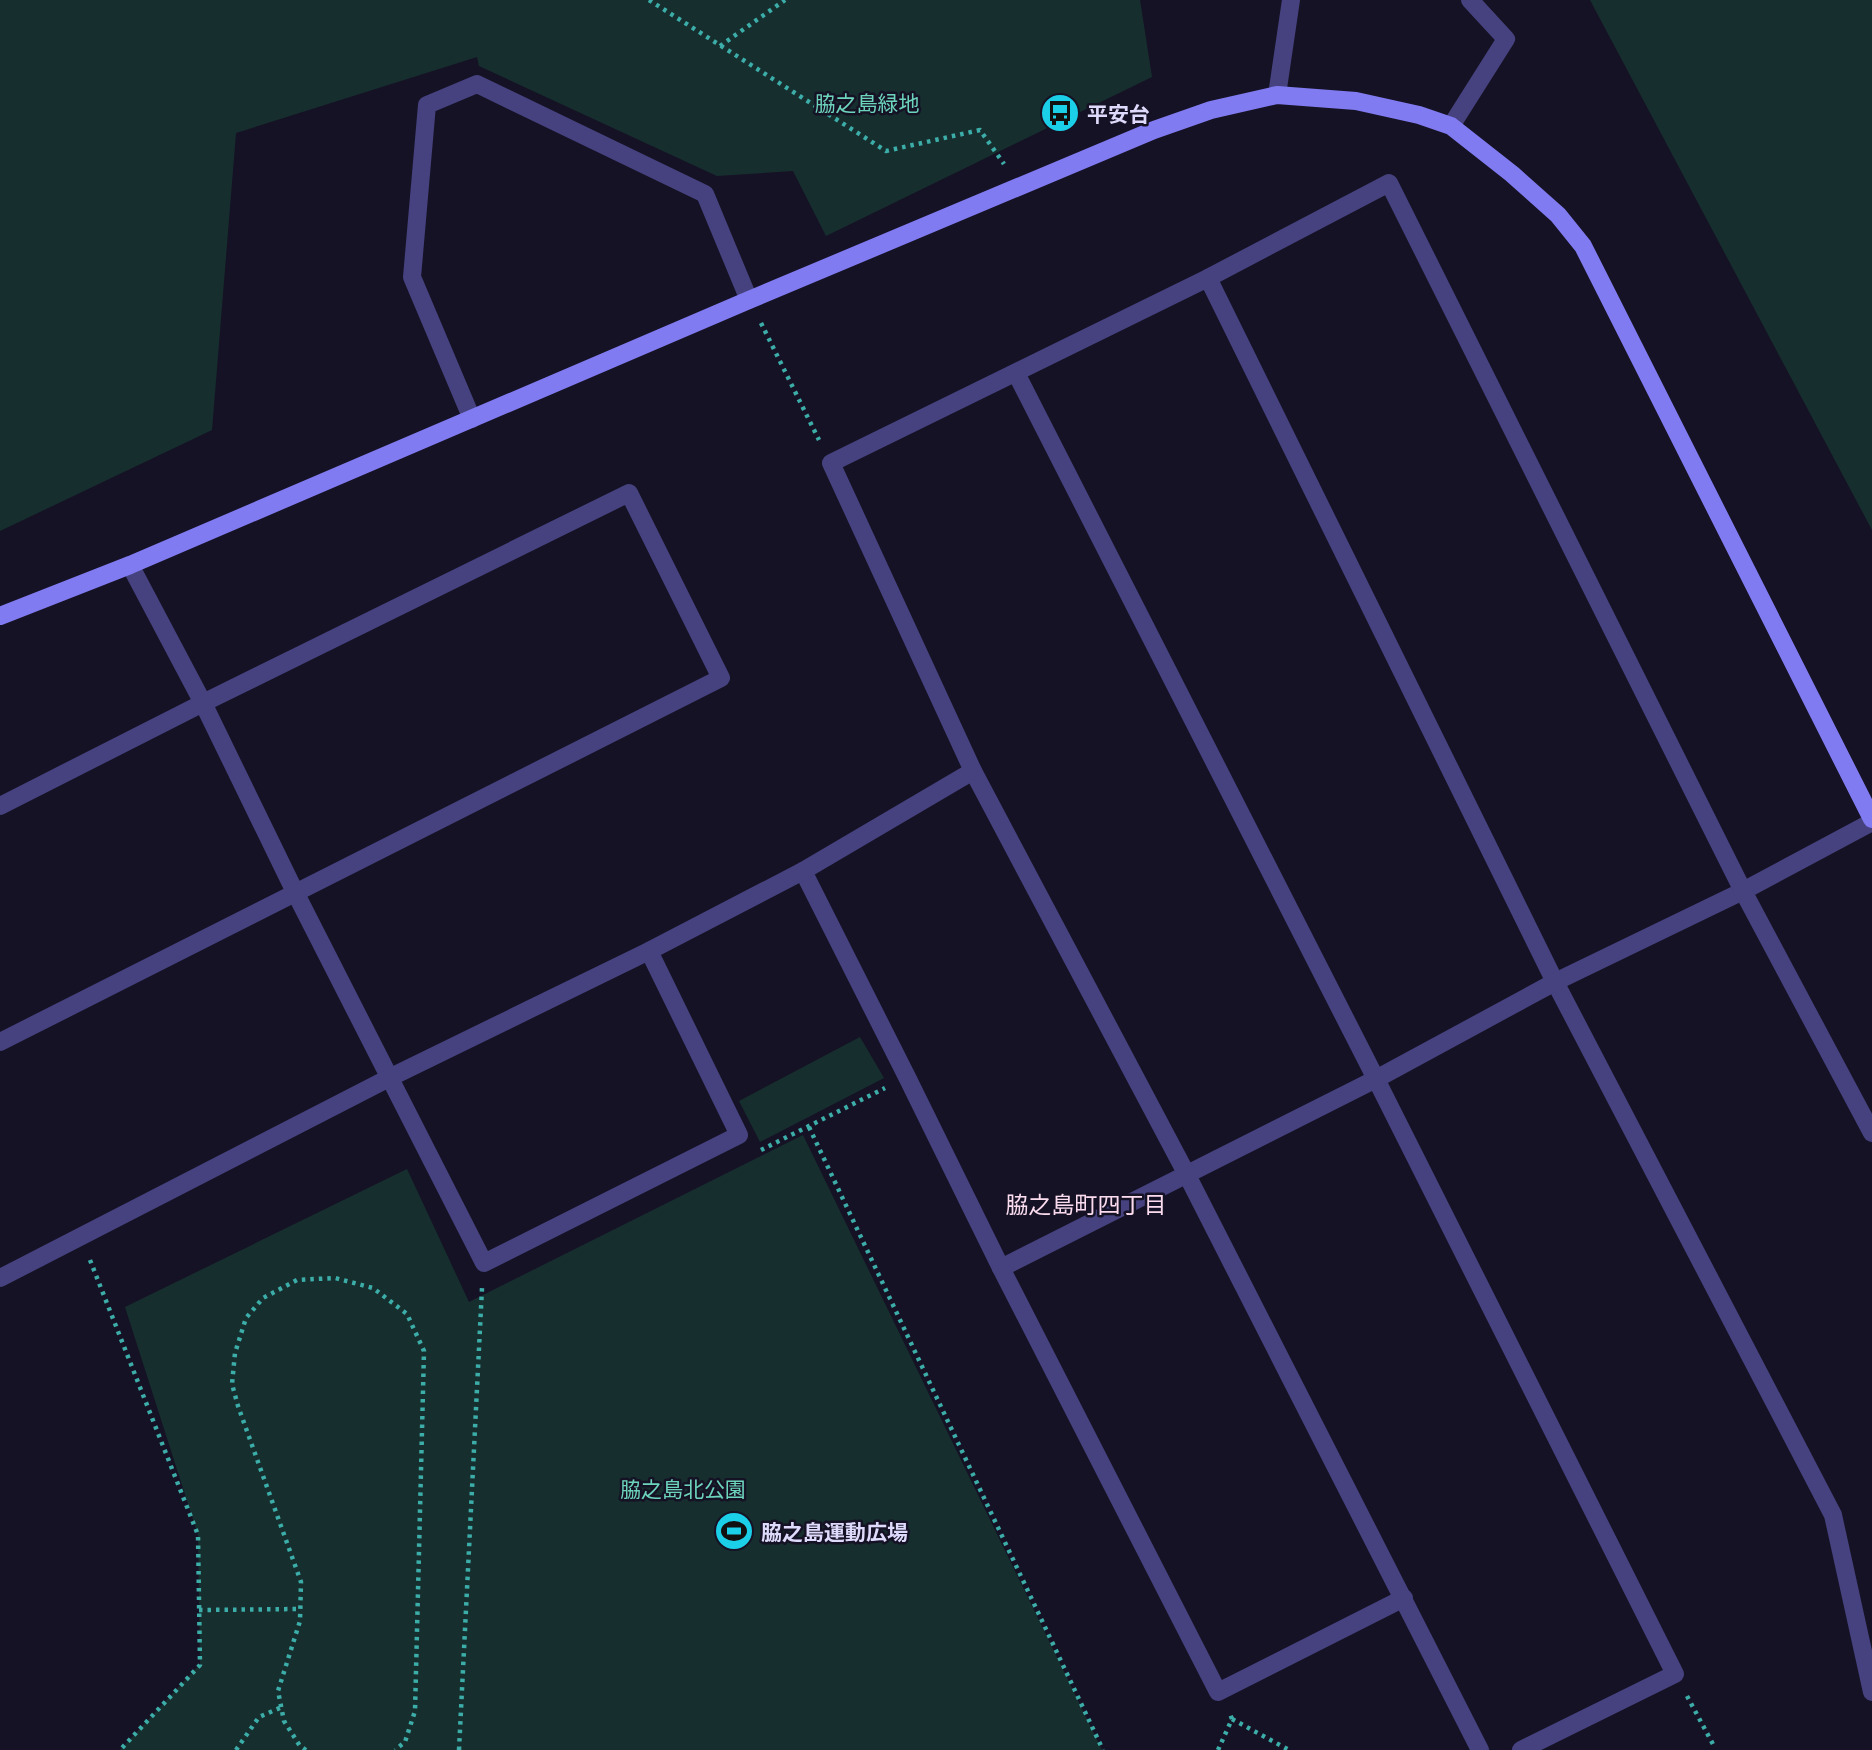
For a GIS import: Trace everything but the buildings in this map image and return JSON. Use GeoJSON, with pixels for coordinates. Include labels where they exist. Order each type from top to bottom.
{"type":"FeatureCollection","features":[{"type":"Feature","properties":{"kind":"street"},"geometry":{"type":"LineString","coordinates":[[1277,95],[1291,0]]}},
{"type":"Feature","properties":{"kind":"street"},"geometry":{"type":"LineString","coordinates":[[1451,126],[1506,39],[1470,0]]}},
{"type":"Feature","properties":{"kind":"street"},"geometry":{"type":"LineString","coordinates":[[472,419],[412,277],[427,104],[477,84],[705,194],[749,300]]}},
{"type":"Feature","properties":{"kind":"street"},"geometry":{"type":"LineString","coordinates":[[0,615],[130,565],[749,300],[1199,114],[1277,95],[1356,101],[1419,115],[1451,126],[1512,174],[1558,215],[1583,246],[1872,821],[1743,891],[1555,982],[1376,1079],[1001,1268]]}},
{"type":"Feature","properties":{"kind":"street"},"geometry":{"type":"LineString","coordinates":[[1480,1750],[1186,1173],[974,771],[831,463],[1208,278],[1389,183],[1743,891],[1872,1133]]}},
{"type":"Feature","properties":{"kind":"street"},"geometry":{"type":"LineString","coordinates":[[1208,278],[1555,982],[1833,1515],[1872,1692]]}},
{"type":"Feature","properties":{"kind":"street"},"geometry":{"type":"LineString","coordinates":[[1016,373],[1376,1079],[1675,1674],[1521,1750]]}},
{"type":"Feature","properties":{"kind":"street"},"geometry":{"type":"LineString","coordinates":[[0,806],[629,493],[721,678],[0,1042]]}},
{"type":"Feature","properties":{"kind":"street"},"geometry":{"type":"LineString","coordinates":[[130,565],[203,703],[295,892],[484,1263],[739,1135],[649,951]]}},
{"type":"Feature","properties":{"kind":"street"},"geometry":{"type":"LineString","coordinates":[[0,1278],[389,1078],[649,951],[803,872],[974,771]]}},
{"type":"Feature","properties":{"kind":"street"},"geometry":{"type":"LineString","coordinates":[[803,872],[1001,1268],[1218,1692],[1404,1598]]}},
{"type":"Feature","properties":{"kind":"path"},"geometry":{"type":"LineString","coordinates":[[649,0],[886,151],[980,130],[1021,187]]}},
{"type":"Feature","properties":{"kind":"path"},"geometry":{"type":"LineString","coordinates":[[720,46],[785,0]]}},
{"type":"Feature","properties":{"kind":"path"},"geometry":{"type":"LineString","coordinates":[[749,300],[831,463]]}},
{"type":"Feature","properties":{"kind":"path"},"geometry":{"type":"LineString","coordinates":[[739,1135],[748,1156],[907,1077]]}},
{"type":"Feature","properties":{"kind":"path"},"geometry":{"type":"LineString","coordinates":[[809,1127],[1103,1750]]}},
{"type":"Feature","properties":{"kind":"path"},"geometry":{"type":"LineString","coordinates":[[81,1237],[198,1535],[200,1665],[120,1750]]}},
{"type":"Feature","properties":{"kind":"path"},"geometry":{"type":"LineString","coordinates":[[459,1750],[484,1263]]}},
{"type":"Feature","properties":{"kind":"path"},"geometry":{"type":"LineString","coordinates":[[306,1750],[300,1746],[284,1721],[278,1690],[300,1621],[301,1582],[232,1384],[235,1353],[246,1318],[263,1298],[297,1280],[335,1279],[373,1288],[407,1314],[424,1351],[415,1711],[405,1750]]}},
{"type":"Feature","properties":{"kind":"path"},"geometry":{"type":"LineString","coordinates":[[199,1610],[300,1609]]}},
{"type":"Feature","properties":{"kind":"path"},"geometry":{"type":"LineString","coordinates":[[1675,1674],[1716,1749]]}},
{"type":"Feature","properties":{"kind":"path"},"geometry":{"type":"LineString","coordinates":[[1218,1692],[1232,1719],[1289,1750]]}},
{"type":"Feature","properties":{"kind":"path"},"geometry":{"type":"LineString","coordinates":[[236,1750],[258,1717],[282,1707]]}},
{"type":"Feature","properties":{"kind":"path"},"geometry":{"type":"LineString","coordinates":[[1218,1750],[1232,1719]]}},
{"type":"Feature","properties":{"kind":"path"},"geometry":{"type":"LineString","coordinates":[[395,1750],[405,1742]]}},
{"type":"Feature","properties":{"kind":"green space","name":"脇之島緑地"},"geometry":{"type":"Polygon","coordinates":[[[0,0],[1140,0],[1152,77],[826,236],[793,171],[717,176],[479,66],[477,57],[236,133],[212,430],[0,531],[0,0]]]}},
{"type":"Feature","properties":{"kind":"green space"},"geometry":{"type":"Polygon","coordinates":[[[1590,0],[1872,0],[1872,530],[1590,0]]]}},
{"type":"Feature","properties":{"kind":"green space"},"geometry":{"type":"Polygon","coordinates":[[[860,1037],[884,1078],[760,1142],[739,1101],[860,1037]]]}},
{"type":"Feature","properties":{"kind":"green space","name":"脇之島北公園"},"geometry":{"type":"Polygon","coordinates":[[[803,1135],[1102,1750],[120,1750],[200,1664],[198,1535],[125,1307],[407,1169],[469,1302],[803,1135]]]}},
{"type":"Feature","properties":{"kind":"place","name":"平安台"},"geometry":{"type":"Point","coordinates":[1060,113]}},
{"type":"Feature","properties":{"kind":"place","name":"脇之島運動広場"},"geometry":{"type":"Point","coordinates":[734,1531]}},
{"type":"Feature","properties":{"kind":"district","name":"脇之島町四丁目"},"geometry":{"type":"Point","coordinates":[1086,1204]}}]}
